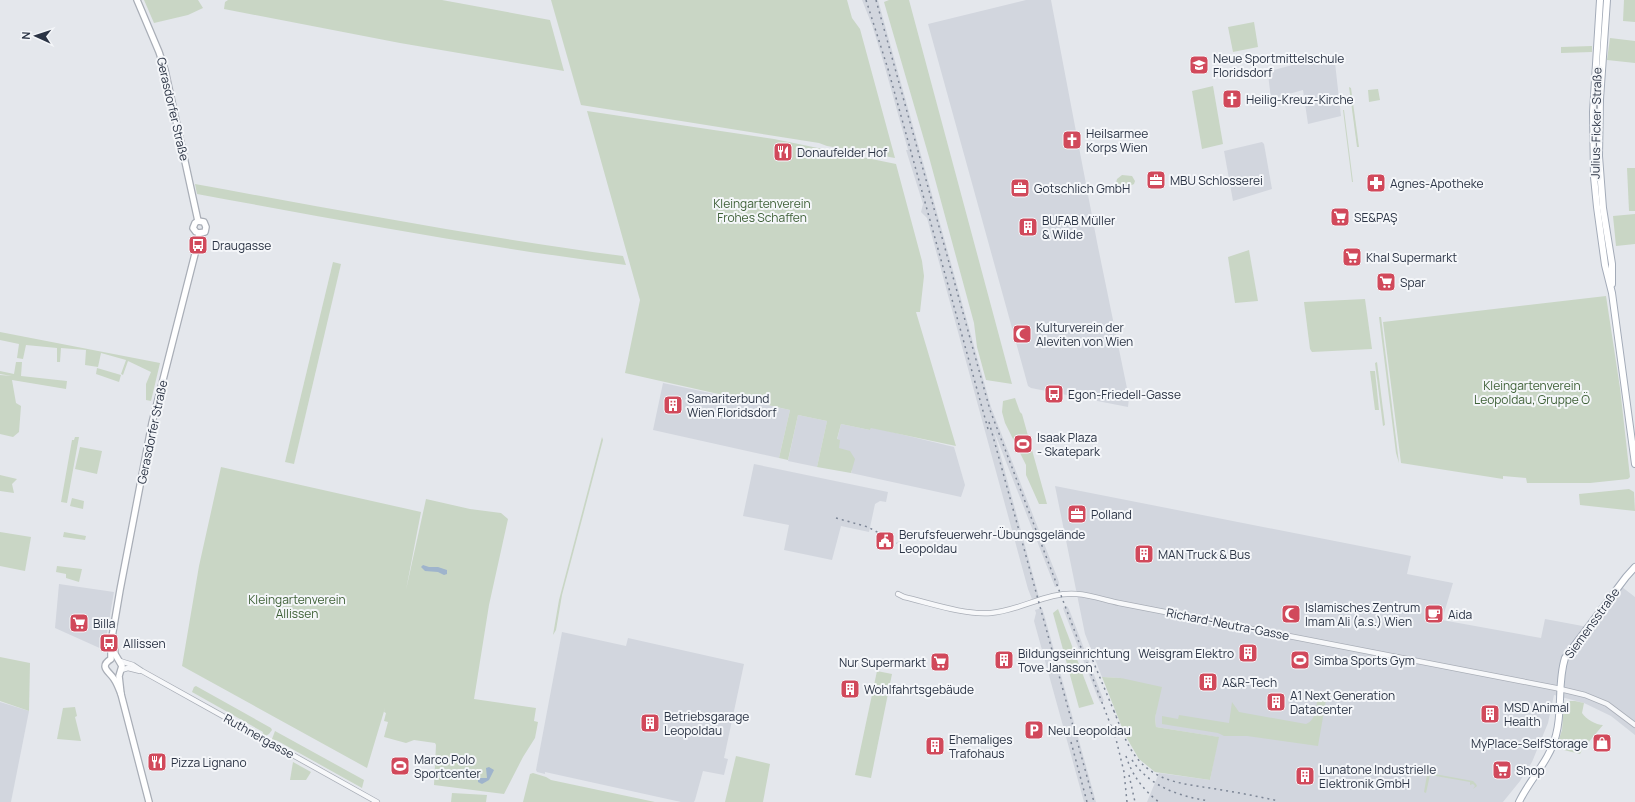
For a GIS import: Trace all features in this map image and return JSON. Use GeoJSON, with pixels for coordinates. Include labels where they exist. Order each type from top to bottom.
{"type":"FeatureCollection","features":[{"type":"Feature","properties":{"kind":"main road","name":"Gerasdorfer Straße"},"geometry":{"type":"LineString","coordinates":[[137,0],[165,70],[198,221]]}},
{"type":"Feature","properties":{"kind":"main road","name":"Julius-Ficker-Straße"},"geometry":{"type":"LineString","coordinates":[[1600,0],[1594,100],[1594,166],[1597,207],[1605,265],[1612,293],[1635,464]]}},
{"type":"Feature","properties":{"kind":"main road","name":"Julius-Ficker-Straße"},"geometry":{"type":"LineString","coordinates":[[1607,0],[1600,98],[1599,156],[1603,208],[1612,264],[1612,293]]}},
{"type":"Feature","properties":{"kind":"main road","name":"Gerasdorfer Straße"},"geometry":{"type":"LineString","coordinates":[[198,221],[204,222],[206,227],[205,232],[199,234]]}},
{"type":"Feature","properties":{"kind":"main road","name":"Gerasdorfer Straße"},"geometry":{"type":"LineString","coordinates":[[198,221],[195,223],[193,228],[199,234]]}},
{"type":"Feature","properties":{"kind":"main road","name":"Gerasdorfer Straße"},"geometry":{"type":"LineString","coordinates":[[150,802],[121,694],[114,678],[105,667],[106,663],[111,659],[113,632],[120,590],[152,424],[198,246],[199,234]]}},
{"type":"Feature","properties":{"kind":"main road","name":"Siemensstraße"},"geometry":{"type":"LineString","coordinates":[[1519,802],[1537,775],[1555,739],[1558,725],[1562,668],[1568,653],[1635,567]]}},
{"type":"Feature","properties":{"kind":"main road","name":"Gerasdorfer Straße"},"geometry":{"type":"LineString","coordinates":[[113,632],[115,654],[122,666],[120,671],[121,694]]}},
{"type":"Feature","properties":{"kind":"main road"},"geometry":{"type":"LineString","coordinates":[[111,659],[119,660]]}},
{"type":"Feature","properties":{"kind":"main road"},"geometry":{"type":"LineString","coordinates":[[110,674],[115,675],[120,671]]}},
{"type":"Feature","properties":{"kind":"main road","name":"Siemensstraße"},"geometry":{"type":"LineString","coordinates":[[1514,802],[1522,796]]}},
{"type":"Feature","properties":{"kind":"street","name":"Richard-Neutra-Gasse"},"geometry":{"type":"LineString","coordinates":[[898,594],[904,597],[961,610],[989,613],[1008,610],[1056,596],[1076,594],[1561,689],[1585,695],[1607,704],[1635,724]]}},
{"type":"Feature","properties":{"kind":"street","name":"Ruthnergasse"},"geometry":{"type":"LineString","coordinates":[[119,660],[133,665],[377,802]]}},
{"type":"Feature","properties":{"kind":"street","name":"Ruthnergasse"},"geometry":{"type":"LineString","coordinates":[[120,671],[128,668],[142,671]]}},
{"type":"Feature","properties":{"kind":"shaded area"},"geometry":{"type":"Polygon","coordinates":[[[862,0],[878,0],[991,407],[1059,582],[1059,586],[1055,587],[994,431],[1039,597],[1032,599],[1028,589],[927,218],[921,212],[923,204],[906,150],[908,150],[884,64],[872,25],[862,0]]]}},
{"type":"Feature","properties":{"kind":"shaded area"},"geometry":{"type":"Polygon","coordinates":[[[1026,0],[1051,0],[1097,242],[1129,398],[1128,407],[1031,388],[1028,386],[928,24],[1026,0]]]}},
{"type":"Feature","properties":{"kind":"shaded area"},"geometry":{"type":"Polygon","coordinates":[[[1334,54],[1341,116],[1308,124],[1303,90],[1271,99],[1268,74],[1270,71],[1334,54]]]}},
{"type":"Feature","properties":{"kind":"shaded area"},"geometry":{"type":"Polygon","coordinates":[[[1262,142],[1264,144],[1272,189],[1233,201],[1224,151],[1262,142]]]}},
{"type":"Feature","properties":{"kind":"shaded area"},"geometry":{"type":"Polygon","coordinates":[[[663,383],[790,410],[779,458],[653,430],[663,383]]]}},
{"type":"Feature","properties":{"kind":"shaded area"},"geometry":{"type":"Polygon","coordinates":[[[798,415],[827,421],[817,467],[788,461],[798,415]]]}},
{"type":"Feature","properties":{"kind":"shaded area"},"geometry":{"type":"Polygon","coordinates":[[[841,424],[870,430],[871,427],[954,447],[965,485],[961,497],[851,473],[852,471],[839,448],[837,440],[841,424]]]}},
{"type":"Feature","properties":{"kind":"shaded area"},"geometry":{"type":"Polygon","coordinates":[[[754,464],[888,492],[886,502],[880,501],[875,504],[869,532],[841,526],[832,560],[784,550],[789,525],[743,516],[754,464]]]}},
{"type":"Feature","properties":{"kind":"shaded area"},"geometry":{"type":"Polygon","coordinates":[[[1055,486],[1411,556],[1407,574],[1453,583],[1442,620],[1541,638],[1545,619],[1588,627],[1622,587],[1635,597],[1635,735],[1611,716],[1584,703],[1554,695],[1548,723],[1532,762],[1520,781],[1503,802],[1147,802],[1159,773],[1210,780],[1218,737],[1156,727],[1155,718],[1157,706],[1121,678],[1102,677],[1085,634],[1055,486]]]}},
{"type":"Feature","properties":{"kind":"shaded area"},"geometry":{"type":"Polygon","coordinates":[[[59,584],[114,592],[104,650],[55,628],[59,584]]]}},
{"type":"Feature","properties":{"kind":"shaded area"},"geometry":{"type":"Polygon","coordinates":[[[1067,606],[1104,701],[1100,702],[1098,698],[1064,611],[1063,608],[1067,606]]]}},
{"type":"Feature","properties":{"kind":"shaded area"},"geometry":{"type":"Polygon","coordinates":[[[1042,608],[1096,802],[1084,802],[1034,621],[1036,613],[1035,610],[1042,608]]]}},
{"type":"Feature","properties":{"kind":"shaded area"},"geometry":{"type":"Polygon","coordinates":[[[562,632],[626,646],[628,638],[744,664],[724,758],[728,759],[724,775],[703,771],[694,802],[681,802],[545,772],[545,774],[537,772],[536,770],[562,632]]]}},
{"type":"Feature","properties":{"kind":"shaded area"},"geometry":{"type":"Polygon","coordinates":[[[0,702],[29,711],[11,802],[0,802],[0,702]]]}},
{"type":"Feature","properties":{"kind":"green space"},"geometry":{"type":"Polygon","coordinates":[[[144,0],[198,0],[203,8],[188,15],[154,23],[144,0]]]}},
{"type":"Feature","properties":{"kind":"green space"},"geometry":{"type":"Polygon","coordinates":[[[228,0],[442,0],[550,20],[564,71],[400,43],[224,9],[225,2],[228,0]]]}},
{"type":"Feature","properties":{"kind":"green space"},"geometry":{"type":"Polygon","coordinates":[[[551,0],[847,0],[852,18],[860,29],[895,158],[827,146],[819,143],[581,105],[551,0]]]}},
{"type":"Feature","properties":{"kind":"green space"},"geometry":{"type":"Polygon","coordinates":[[[889,0],[909,0],[1012,384],[986,380],[977,347],[974,323],[929,157],[884,2],[889,0]]]}},
{"type":"Feature","properties":{"kind":"green space"},"geometry":{"type":"Polygon","coordinates":[[[1624,0],[1635,0],[1635,22],[1623,21],[1624,0]]]}},
{"type":"Feature","properties":{"kind":"green space"},"geometry":{"type":"Polygon","coordinates":[[[1254,22],[1258,47],[1233,52],[1228,27],[1254,22]]]}},
{"type":"Feature","properties":{"kind":"green space"},"geometry":{"type":"Polygon","coordinates":[[[1610,38],[1635,41],[1635,63],[1607,60],[1610,38]]]}},
{"type":"Feature","properties":{"kind":"green space"},"geometry":{"type":"Polygon","coordinates":[[[1592,46],[1592,52],[1561,53],[1561,47],[1592,46]]]}},
{"type":"Feature","properties":{"kind":"green space"},"geometry":{"type":"Polygon","coordinates":[[[1213,86],[1223,144],[1202,149],[1192,91],[1213,86]]]}},
{"type":"Feature","properties":{"kind":"green space"},"geometry":{"type":"Polygon","coordinates":[[[1349,87],[1351,88],[1359,147],[1357,147],[1349,87]]]}},
{"type":"Feature","properties":{"kind":"green space"},"geometry":{"type":"Polygon","coordinates":[[[1378,89],[1380,100],[1369,102],[1368,90],[1378,89]]]}},
{"type":"Feature","properties":{"kind":"green space"},"geometry":{"type":"Polygon","coordinates":[[[1344,110],[1353,182],[1352,182],[1344,110]]]}},
{"type":"Feature","properties":{"kind":"green space","name":"Kleingartenverein Frohes Schaffen"},"geometry":{"type":"Polygon","coordinates":[[[587,111],[774,139],[896,164],[922,261],[924,276],[920,312],[916,312],[956,446],[871,428],[870,430],[841,424],[837,439],[840,440],[839,448],[850,451],[855,459],[851,473],[817,467],[827,421],[798,415],[788,460],[779,458],[790,410],[625,373],[640,300],[587,111]]]}},
{"type":"Feature","properties":{"kind":"green space"},"geometry":{"type":"Polygon","coordinates":[[[1627,168],[1635,168],[1635,211],[1629,211],[1627,168]]]}},
{"type":"Feature","properties":{"kind":"green space"},"geometry":{"type":"Polygon","coordinates":[[[1122,175],[1132,176],[1135,181],[1134,184],[1123,189],[1117,187],[1117,179],[1122,175]]]}},
{"type":"Feature","properties":{"kind":"green space"},"geometry":{"type":"Polygon","coordinates":[[[195,184],[462,232],[623,256],[626,265],[518,250],[197,194],[195,184]]]}},
{"type":"Feature","properties":{"kind":"green space"},"geometry":{"type":"Polygon","coordinates":[[[1635,214],[1635,244],[1616,246],[1613,216],[1635,214]]]}},
{"type":"Feature","properties":{"kind":"green space"},"geometry":{"type":"Polygon","coordinates":[[[1249,250],[1258,301],[1235,303],[1228,257],[1249,250]]]}},
{"type":"Feature","properties":{"kind":"green space"},"geometry":{"type":"Polygon","coordinates":[[[333,262],[341,264],[294,464],[285,462],[333,262]]]}},
{"type":"Feature","properties":{"kind":"green space","name":"Kleingartenverein Leopoldau, Gruppe Ö"},"geometry":{"type":"Polygon","coordinates":[[[1606,296],[1620,388],[1630,477],[1628,479],[1590,483],[1527,483],[1526,478],[1503,476],[1503,479],[1401,463],[1383,322],[1606,296]]]}},
{"type":"Feature","properties":{"kind":"green space"},"geometry":{"type":"Polygon","coordinates":[[[1365,299],[1372,349],[1312,352],[1310,349],[1304,302],[1365,299]]]}},
{"type":"Feature","properties":{"kind":"green space"},"geometry":{"type":"Polygon","coordinates":[[[1379,317],[1381,317],[1399,463],[1396,453],[1379,317]]]}},
{"type":"Feature","properties":{"kind":"green space"},"geometry":{"type":"Polygon","coordinates":[[[0,332],[160,363],[151,401],[146,400],[146,384],[151,372],[128,361],[123,375],[121,374],[126,360],[101,353],[98,367],[85,365],[86,350],[61,348],[60,362],[57,362],[57,348],[26,345],[23,359],[17,358],[19,344],[0,340],[0,332]]]}},
{"type":"Feature","properties":{"kind":"green space"},"geometry":{"type":"Polygon","coordinates":[[[16,362],[22,362],[21,376],[67,381],[66,389],[12,380],[16,403],[21,406],[19,432],[13,437],[0,434],[0,375],[12,376],[0,374],[0,371],[14,374],[16,362]]]}},
{"type":"Feature","properties":{"kind":"green space"},"geometry":{"type":"Polygon","coordinates":[[[1377,362],[1385,425],[1383,426],[1375,363],[1377,362]]]}},
{"type":"Feature","properties":{"kind":"green space"},"geometry":{"type":"Polygon","coordinates":[[[97,368],[121,375],[119,382],[96,374],[97,368]]]}},
{"type":"Feature","properties":{"kind":"green space"},"geometry":{"type":"Polygon","coordinates":[[[1370,371],[1375,371],[1379,410],[1375,410],[1370,371]]]}},
{"type":"Feature","properties":{"kind":"green space","name":"Isaak Plaza - Skatepark"},"geometry":{"type":"Polygon","coordinates":[[[1015,398],[1022,414],[1047,504],[1039,504],[1026,475],[1026,465],[1005,423],[1002,412],[1003,401],[1015,398]]]}},
{"type":"Feature","properties":{"kind":"green space"},"geometry":{"type":"Polygon","coordinates":[[[75,437],[79,437],[67,503],[61,502],[72,440],[74,440],[75,437]]]}},
{"type":"Feature","properties":{"kind":"green space"},"geometry":{"type":"Polygon","coordinates":[[[602,437],[603,440],[562,595],[556,630],[553,635],[559,600],[602,437]]]}},
{"type":"Feature","properties":{"kind":"green space"},"geometry":{"type":"Polygon","coordinates":[[[80,447],[102,451],[97,474],[75,469],[80,447]]]}},
{"type":"Feature","properties":{"kind":"green space","name":"Kleingartenverein Allissen"},"geometry":{"type":"Polygon","coordinates":[[[221,467],[421,512],[406,590],[426,499],[470,509],[501,513],[508,519],[489,605],[474,699],[536,708],[534,721],[538,722],[535,738],[523,757],[504,794],[434,785],[435,743],[414,740],[406,743],[384,737],[388,722],[384,721],[386,713],[384,712],[385,708],[367,768],[182,666],[199,566],[221,467]]]}},
{"type":"Feature","properties":{"kind":"green space"},"geometry":{"type":"Polygon","coordinates":[[[0,475],[17,479],[12,484],[14,493],[0,491],[0,475]]]}},
{"type":"Feature","properties":{"kind":"green space"},"geometry":{"type":"Polygon","coordinates":[[[1629,489],[1634,492],[1635,511],[1580,505],[1579,494],[1629,489]]]}},
{"type":"Feature","properties":{"kind":"green space"},"geometry":{"type":"Polygon","coordinates":[[[72,498],[84,501],[83,509],[70,506],[72,498]]]}},
{"type":"Feature","properties":{"kind":"green space"},"geometry":{"type":"Polygon","coordinates":[[[0,532],[31,537],[25,571],[0,566],[0,532]]]}},
{"type":"Feature","properties":{"kind":"green space"},"geometry":{"type":"Polygon","coordinates":[[[64,532],[86,536],[85,540],[63,537],[64,532]]]}},
{"type":"Feature","properties":{"kind":"green space"},"geometry":{"type":"Polygon","coordinates":[[[57,566],[82,569],[79,582],[66,578],[66,574],[56,572],[57,566]]]}},
{"type":"Feature","properties":{"kind":"green space"},"geometry":{"type":"Polygon","coordinates":[[[1058,609],[1094,704],[1079,708],[1053,613],[1058,609]]]}},
{"type":"Feature","properties":{"kind":"green space"},"geometry":{"type":"Polygon","coordinates":[[[0,657],[30,663],[29,711],[0,701],[0,657]]]}},
{"type":"Feature","properties":{"kind":"green space"},"geometry":{"type":"Polygon","coordinates":[[[877,671],[892,674],[871,778],[855,775],[877,671]]]}},
{"type":"Feature","properties":{"kind":"green space"},"geometry":{"type":"Polygon","coordinates":[[[1102,677],[1121,678],[1162,687],[1155,718],[1156,727],[1219,737],[1210,780],[1155,772],[1139,759],[1125,735],[1102,677]]]}},
{"type":"Feature","properties":{"kind":"green space"},"geometry":{"type":"Polygon","coordinates":[[[196,686],[271,728],[272,730],[264,737],[262,735],[263,732],[192,692],[196,686]]]}},
{"type":"Feature","properties":{"kind":"green space"},"geometry":{"type":"Polygon","coordinates":[[[1318,692],[1327,694],[1318,746],[1247,736],[1224,736],[1218,733],[1162,724],[1162,716],[1178,719],[1179,715],[1229,723],[1232,702],[1239,712],[1306,724],[1313,719],[1315,715],[1318,692]]]}},
{"type":"Feature","properties":{"kind":"green space"},"geometry":{"type":"Polygon","coordinates":[[[1567,701],[1584,703],[1582,713],[1594,723],[1603,725],[1580,754],[1556,748],[1562,730],[1564,703],[1567,701]]]}},
{"type":"Feature","properties":{"kind":"green space"},"geometry":{"type":"Polygon","coordinates":[[[75,707],[77,716],[75,717],[81,741],[57,739],[63,708],[75,707]]]}},
{"type":"Feature","properties":{"kind":"green space"},"geometry":{"type":"Polygon","coordinates":[[[275,731],[364,780],[362,788],[276,740],[274,742],[272,739],[275,731]]]}},
{"type":"Feature","properties":{"kind":"green space"},"geometry":{"type":"Polygon","coordinates":[[[736,756],[770,764],[763,802],[725,802],[736,756]]]}},
{"type":"Feature","properties":{"kind":"green space"},"geometry":{"type":"Polygon","coordinates":[[[293,762],[311,772],[306,780],[290,780],[293,762]]]}},
{"type":"Feature","properties":{"kind":"green space"},"geometry":{"type":"Polygon","coordinates":[[[533,773],[551,780],[655,802],[523,802],[530,774],[533,773]]]}},
{"type":"Feature","properties":{"kind":"green space"},"geometry":{"type":"Polygon","coordinates":[[[1429,773],[1473,781],[1477,786],[1473,789],[1475,786],[1473,784],[1470,785],[1470,782],[1430,775],[1426,793],[1424,792],[1427,775],[1429,773]]]}},
{"type":"Feature","properties":{"kind":"green space"},"geometry":{"type":"Polygon","coordinates":[[[452,793],[487,795],[486,802],[451,802],[452,793]]]}},
{"type":"Feature","properties":{"kind":"water"},"geometry":{"type":"Polygon","coordinates":[[[423,565],[447,570],[447,574],[444,575],[438,572],[425,571],[421,567],[423,565]]]}},
{"type":"Feature","properties":{"kind":"water"},"geometry":{"type":"Polygon","coordinates":[[[489,767],[494,770],[489,780],[482,784],[478,782],[478,778],[487,778],[486,768],[489,767]]]}},
{"type":"Feature","properties":{"kind":"railway"},"geometry":{"type":"LineString","coordinates":[[866,0],[888,69],[988,429]]}},
{"type":"Feature","properties":{"kind":"railway"},"geometry":{"type":"LineString","coordinates":[[876,0],[990,410],[1116,739],[1124,772],[1127,802]]}},
{"type":"Feature","properties":{"kind":"railway"},"geometry":{"type":"LineString","coordinates":[[989,422],[1094,802]]}},
{"type":"Feature","properties":{"kind":"railway"},"geometry":{"type":"LineString","coordinates":[[836,518],[868,527],[897,543]]}},
{"type":"Feature","properties":{"kind":"railway"},"geometry":{"type":"LineString","coordinates":[[1088,649],[1116,716]]}},
{"type":"Feature","properties":{"kind":"railway"},"geometry":{"type":"LineString","coordinates":[[1114,711],[1132,752],[1154,773],[1175,782],[1279,801]]}},
{"type":"Feature","properties":{"kind":"railway"},"geometry":{"type":"LineString","coordinates":[[1071,742],[1087,802]]}},
{"type":"Feature","properties":{"kind":"railway"},"geometry":{"type":"LineString","coordinates":[[1126,756],[1131,770],[1139,782],[1159,802]]}},
{"type":"Feature","properties":{"kind":"railway"},"geometry":{"type":"LineString","coordinates":[[1132,760],[1139,769],[1156,784],[1176,793],[1209,801]]}},
{"type":"Feature","properties":{"kind":"railway"},"geometry":{"type":"LineString","coordinates":[[1129,775],[1135,802]]}},
{"type":"Feature","properties":{"kind":"place","name":"Neue Sportmittelschule Floridsdorf"},"geometry":{"type":"Point","coordinates":[1199,65]}},
{"type":"Feature","properties":{"kind":"place","name":"Heilig-Kreuz-Kirche"},"geometry":{"type":"Point","coordinates":[1232,99]}},
{"type":"Feature","properties":{"kind":"place","name":"Heilsarmee Korps Wien"},"geometry":{"type":"Point","coordinates":[1072,140]}},
{"type":"Feature","properties":{"kind":"place","name":"Donaufelder Hof"},"geometry":{"type":"Point","coordinates":[783,152]}},
{"type":"Feature","properties":{"kind":"place","name":"MBU Schlosserei"},"geometry":{"type":"Point","coordinates":[1156,180]}},
{"type":"Feature","properties":{"kind":"place","name":"Agnes-Apotheke"},"geometry":{"type":"Point","coordinates":[1376,183]}},
{"type":"Feature","properties":{"kind":"place","name":"Gotschlich GmbH"},"geometry":{"type":"Point","coordinates":[1020,188]}},
{"type":"Feature","properties":{"kind":"place","name":"SE&PAŞ"},"geometry":{"type":"Point","coordinates":[1340,217]}},
{"type":"Feature","properties":{"kind":"place","name":"BUFAB Müller & Wilde"},"geometry":{"type":"Point","coordinates":[1028,227]}},
{"type":"Feature","properties":{"kind":"place","name":"Draugasse"},"geometry":{"type":"Point","coordinates":[198,245]}},
{"type":"Feature","properties":{"kind":"place","name":"Khal Supermarkt"},"geometry":{"type":"Point","coordinates":[1352,257]}},
{"type":"Feature","properties":{"kind":"place","name":"Spar"},"geometry":{"type":"Point","coordinates":[1386,282]}},
{"type":"Feature","properties":{"kind":"place","name":"Kulturverein der Aleviten von Wien"},"geometry":{"type":"Point","coordinates":[1022,334]}},
{"type":"Feature","properties":{"kind":"place","name":"Egon-Friedell-Gasse"},"geometry":{"type":"Point","coordinates":[1054,394]}},
{"type":"Feature","properties":{"kind":"place","name":"Samariterbund Wien Floridsdorf"},"geometry":{"type":"Point","coordinates":[673,405]}},
{"type":"Feature","properties":{"kind":"place","name":"Isaak Plaza - Skatepark"},"geometry":{"type":"Point","coordinates":[1023,444]}},
{"type":"Feature","properties":{"kind":"place","name":"Polland"},"geometry":{"type":"Point","coordinates":[1077,514]}},
{"type":"Feature","properties":{"kind":"place","name":"Berufsfeuerwehr-Übungsgelände Leopoldau"},"geometry":{"type":"Point","coordinates":[885,541]}},
{"type":"Feature","properties":{"kind":"place","name":"MAN Truck & Bus"},"geometry":{"type":"Point","coordinates":[1144,554]}},
{"type":"Feature","properties":{"kind":"place","name":"Islamisches Zentrum Imam Ali (a.s.) Wien"},"geometry":{"type":"Point","coordinates":[1291,614]}},
{"type":"Feature","properties":{"kind":"place","name":"Aida"},"geometry":{"type":"Point","coordinates":[1434,614]}},
{"type":"Feature","properties":{"kind":"place","name":"Billa"},"geometry":{"type":"Point","coordinates":[79,623]}},
{"type":"Feature","properties":{"kind":"place","name":"Allissen"},"geometry":{"type":"Point","coordinates":[109,643]}},
{"type":"Feature","properties":{"kind":"place","name":"Weisgram Elektro"},"geometry":{"type":"Point","coordinates":[1248,653]}},
{"type":"Feature","properties":{"kind":"place","name":"Bildungseinrichtung Tove Jansson"},"geometry":{"type":"Point","coordinates":[1004,660]}},
{"type":"Feature","properties":{"kind":"place","name":"Simba Sports Gym"},"geometry":{"type":"Point","coordinates":[1300,660]}},
{"type":"Feature","properties":{"kind":"place","name":"Nur Supermarkt"},"geometry":{"type":"Point","coordinates":[940,662]}},
{"type":"Feature","properties":{"kind":"place","name":"A&R-Tech"},"geometry":{"type":"Point","coordinates":[1208,682]}},
{"type":"Feature","properties":{"kind":"place","name":"Wohlfahrtsgebäude"},"geometry":{"type":"Point","coordinates":[850,689]}},
{"type":"Feature","properties":{"kind":"place","name":"A1 Next Generation Datacenter"},"geometry":{"type":"Point","coordinates":[1276,702]}},
{"type":"Feature","properties":{"kind":"place","name":"MSD Animal Health"},"geometry":{"type":"Point","coordinates":[1490,714]}},
{"type":"Feature","properties":{"kind":"place","name":"Betriebsgarage Leopoldau"},"geometry":{"type":"Point","coordinates":[650,723]}},
{"type":"Feature","properties":{"kind":"place","name":"Neu Leopoldau"},"geometry":{"type":"Point","coordinates":[1034,730]}},
{"type":"Feature","properties":{"kind":"place","name":"MyPlace-SelfStorage"},"geometry":{"type":"Point","coordinates":[1602,743]}},
{"type":"Feature","properties":{"kind":"place","name":"Ehemaliges Trafohaus"},"geometry":{"type":"Point","coordinates":[935,746]}},
{"type":"Feature","properties":{"kind":"place","name":"Pizza Lignano"},"geometry":{"type":"Point","coordinates":[157,762]}},
{"type":"Feature","properties":{"kind":"place","name":"Marco Polo Sportcenter"},"geometry":{"type":"Point","coordinates":[400,766]}},
{"type":"Feature","properties":{"kind":"place","name":"Shop"},"geometry":{"type":"Point","coordinates":[1502,770]}},
{"type":"Feature","properties":{"kind":"place","name":"Lunatone Industrielle Elektronik GmbH"},"geometry":{"type":"Point","coordinates":[1305,776]}}]}
